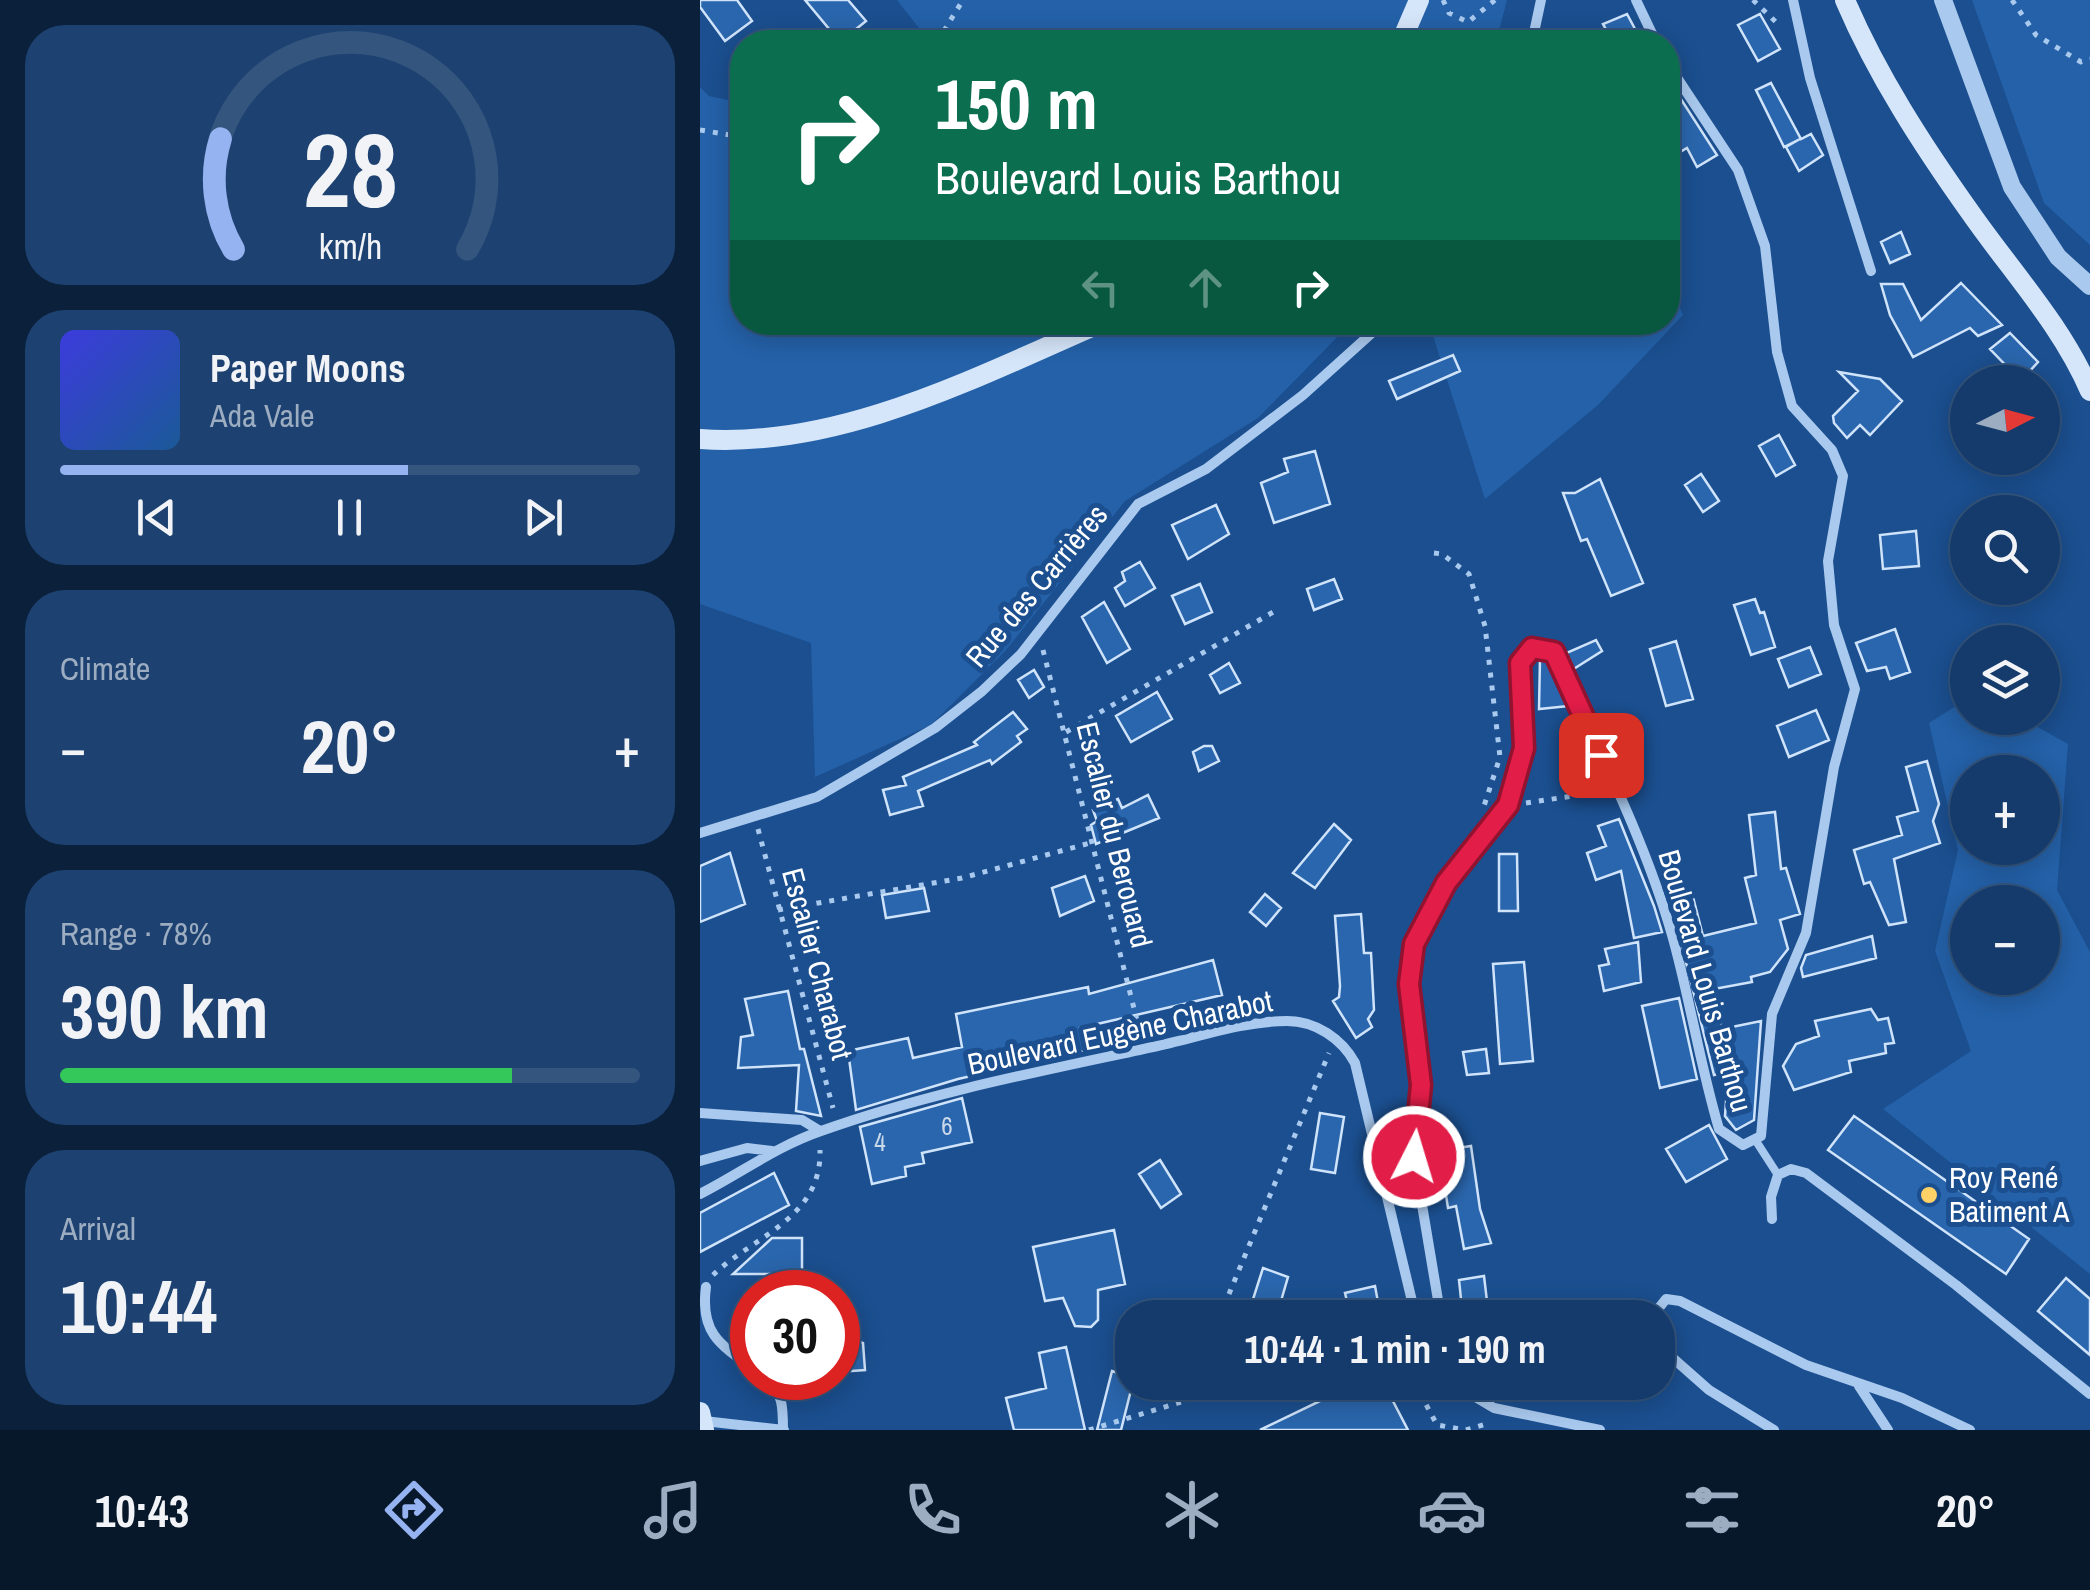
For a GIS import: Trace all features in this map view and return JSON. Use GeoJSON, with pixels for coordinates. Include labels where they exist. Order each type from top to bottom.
{"type":"FeatureCollection","features":[{"type":"Feature","properties":{"kind":"main road"},"geometry":{"type":"LineString","coordinates":[[1406,30],[1419,0]]}},
{"type":"Feature","properties":{"kind":"main road"},"geometry":{"type":"LineString","coordinates":[[1846,0],[1866,51],[1968,210],[2052,322],[2090,391]]}},
{"type":"Feature","properties":{"kind":"main road"},"geometry":{"type":"LineString","coordinates":[[700,438],[773,435],[839,424],[904,404],[1071,335]]}},
{"type":"Feature","properties":{"kind":"street"},"geometry":{"type":"LineString","coordinates":[[1535,30],[1541,0]]}},
{"type":"Feature","properties":{"kind":"street"},"geometry":{"type":"LineString","coordinates":[[1636,0],[1650,30]]}},
{"type":"Feature","properties":{"kind":"street"},"geometry":{"type":"LineString","coordinates":[[1793,0],[1810,78],[1871,271]]}},
{"type":"Feature","properties":{"kind":"street"},"geometry":{"type":"LineString","coordinates":[[1943,0],[2012,187],[2058,258],[2090,286]]}},
{"type":"Feature","properties":{"kind":"street","name":"Boulevard Louis Barthou"},"geometry":{"type":"LineString","coordinates":[[1438,1300],[1414,1157],[1421,1085],[1409,984],[1414,944],[1446,883],[1508,805],[1524,748],[1520,663],[1532,648],[1554,652],[1616,790],[1672,936],[1696,1053],[1718,1129],[1743,1145],[1761,1136],[1772,1014],[1806,932],[1834,767],[1855,689],[1834,625],[1828,561],[1843,476],[1832,450],[1792,406],[1778,352],[1765,246],[1738,170],[1680,82]]}},
{"type":"Feature","properties":{"kind":"street","name":"Rue des Carrières"},"geometry":{"type":"LineString","coordinates":[[700,833],[817,797],[935,728],[982,692],[1038,632],[1138,504],[1206,469],[1303,395],[1370,335]]}},
{"type":"Feature","properties":{"kind":"street","name":"Boulevard Eugène Charabot"},"geometry":{"type":"LineString","coordinates":[[700,1194],[751,1168],[773,1151],[820,1131],[1144,1049],[1291,1021],[1335,1038]]}},
{"type":"Feature","properties":{"kind":"street"},"geometry":{"type":"LineString","coordinates":[[1335,1038],[1355,1063],[1412,1300]]}},
{"type":"Feature","properties":{"kind":"street"},"geometry":{"type":"LineString","coordinates":[[700,1113],[802,1120],[820,1131]]}},
{"type":"Feature","properties":{"kind":"street"},"geometry":{"type":"LineString","coordinates":[[700,1161],[746,1148],[773,1151]]}},
{"type":"Feature","properties":{"kind":"street"},"geometry":{"type":"LineString","coordinates":[[1772,1219],[1771,1198],[1778,1176],[1791,1169],[1806,1173],[1956,1284],[2090,1394]]}},
{"type":"Feature","properties":{"kind":"street"},"geometry":{"type":"LineString","coordinates":[[706,1286],[704,1324],[712,1340],[730,1353]]}},
{"type":"Feature","properties":{"kind":"street"},"geometry":{"type":"LineString","coordinates":[[1675,1300],[1806,1365],[1902,1398],[1970,1430]]}},
{"type":"Feature","properties":{"kind":"street"},"geometry":{"type":"LineString","coordinates":[[1675,1360],[1709,1390],[1774,1430]]}},
{"type":"Feature","properties":{"kind":"street"},"geometry":{"type":"LineString","coordinates":[[1858,1386],[1888,1430]]}},
{"type":"Feature","properties":{"kind":"street"},"geometry":{"type":"LineString","coordinates":[[702,1421],[783,1430],[782,1400]]}},
{"type":"Feature","properties":{"kind":"street"},"geometry":{"type":"LineString","coordinates":[[1480,1400],[1494,1408],[1600,1430]]}},
{"type":"Feature","properties":{"kind":"lane"},"geometry":{"type":"LineString","coordinates":[[1756,1141],[1778,1176]]}},
{"type":"Feature","properties":{"kind":"path"},"geometry":{"type":"LineString","coordinates":[[944,30],[964,0]]}},
{"type":"Feature","properties":{"kind":"path"},"geometry":{"type":"LineString","coordinates":[[1444,0],[1449,13],[1468,22],[1494,0]]}},
{"type":"Feature","properties":{"kind":"path"},"geometry":{"type":"LineString","coordinates":[[1753,0],[1772,19]]}},
{"type":"Feature","properties":{"kind":"path"},"geometry":{"type":"LineString","coordinates":[[2012,0],[2036,35],[2081,62],[2090,59]]}},
{"type":"Feature","properties":{"kind":"path"},"geometry":{"type":"LineString","coordinates":[[700,130],[730,135]]}},
{"type":"Feature","properties":{"kind":"path"},"geometry":{"type":"LineString","coordinates":[[1434,553],[1442,554],[1469,574],[1485,626],[1500,757],[1482,814],[1493,825]]}},
{"type":"Feature","properties":{"kind":"path"},"geometry":{"type":"LineString","coordinates":[[1066,732],[1275,611]]}},
{"type":"Feature","properties":{"kind":"path","name":"Escalier du Berouard"},"geometry":{"type":"LineString","coordinates":[[1038,632],[1144,1049]]}},
{"type":"Feature","properties":{"kind":"path"},"geometry":{"type":"LineString","coordinates":[[1508,805],[1616,790]]}},
{"type":"Feature","properties":{"kind":"path","name":"Escalier Charabot"},"geometry":{"type":"LineString","coordinates":[[754,814],[838,1126]]}},
{"type":"Feature","properties":{"kind":"path"},"geometry":{"type":"LineString","coordinates":[[778,910],[962,878],[1090,843]]}},
{"type":"Feature","properties":{"kind":"path"},"geometry":{"type":"LineString","coordinates":[[1226,1300],[1335,1038]]}},
{"type":"Feature","properties":{"kind":"path"},"geometry":{"type":"LineString","coordinates":[[706,1286],[714,1273],[777,1230],[810,1197],[820,1166],[820,1131]]}},
{"type":"Feature","properties":{"kind":"path"},"geometry":{"type":"LineString","coordinates":[[1089,1430],[1188,1400]]}},
{"type":"Feature","properties":{"kind":"path"},"geometry":{"type":"LineString","coordinates":[[1424,1400],[1437,1425],[1466,1430],[1500,1420],[1510,1411]]}},
{"type":"Feature","properties":{"kind":"shaded area"},"geometry":{"type":"Polygon","coordinates":[[[897,0],[1507,0],[1499,30],[921,30],[897,0]]]}},
{"type":"Feature","properties":{"kind":"shaded area"},"geometry":{"type":"Polygon","coordinates":[[[1972,0],[2090,0],[2090,245],[2044,203],[1972,0]]]}},
{"type":"Feature","properties":{"kind":"shaded area"},"geometry":{"type":"Polygon","coordinates":[[[700,87],[709,96],[730,100],[730,335],[1339,335],[1258,418],[1125,501],[1006,650],[931,725],[815,777],[811,643],[700,604],[700,87]]]}},
{"type":"Feature","properties":{"kind":"shaded area"},"geometry":{"type":"Polygon","coordinates":[[[1433,335],[1664,335],[1598,405],[1485,499],[1433,335]]]}},
{"type":"Feature","properties":{"kind":"shaded area"},"geometry":{"type":"Polygon","coordinates":[[[1950,710],[1950,735],[2052,735],[2068,744],[2060,850],[2060,755],[1950,755],[1950,815],[1929,723],[1950,710]]]}},
{"type":"Feature","properties":{"kind":"shaded area"},"geometry":{"type":"Polygon","coordinates":[[[1955,865],[2059,865],[2057,885],[1950,885],[1955,865]]]}},
{"type":"Feature","properties":{"kind":"shaded area"},"geometry":{"type":"Polygon","coordinates":[[[1950,885],[1950,993],[1935,951],[1950,885]]]}},
{"type":"Feature","properties":{"kind":"shaded area"},"geometry":{"type":"Polygon","coordinates":[[[2060,896],[2090,952],[2090,1274],[1883,1109],[1971,1051],[1951,995],[2060,995],[2060,896]]]}},
{"type":"Feature","properties":{"kind":"building"},"geometry":{"type":"Polygon","coordinates":[[[700,0],[737,0],[752,21],[740,30],[730,30],[730,37],[725,41],[700,7],[700,0]]]}},
{"type":"Feature","properties":{"kind":"building"},"geometry":{"type":"Polygon","coordinates":[[[805,0],[848,0],[866,21],[855,30],[830,30],[805,0]]]}},
{"type":"Feature","properties":{"kind":"building"},"geometry":{"type":"Polygon","coordinates":[[[1627,14],[1636,30],[1606,30],[1603,24],[1627,14]]]}},
{"type":"Feature","properties":{"kind":"building"},"geometry":{"type":"Polygon","coordinates":[[[1760,14],[1780,49],[1758,61],[1738,25],[1760,14]]]}},
{"type":"Feature","properties":{"kind":"building"},"geometry":{"type":"Polygon","coordinates":[[[1771,83],[1801,139],[1811,134],[1823,155],[1799,171],[1786,147],[1800,139],[1784,147],[1756,90],[1771,83]]]}},
{"type":"Feature","properties":{"kind":"building"},"geometry":{"type":"Polygon","coordinates":[[[1680,98],[1717,155],[1697,167],[1687,148],[1680,152],[1680,98]]]}},
{"type":"Feature","properties":{"kind":"building"},"geometry":{"type":"Polygon","coordinates":[[[1901,232],[1910,254],[1890,263],[1881,242],[1901,232]]]}},
{"type":"Feature","properties":{"kind":"building"},"geometry":{"type":"Polygon","coordinates":[[[1961,283],[2002,325],[1978,336],[1970,328],[1913,357],[1890,315],[1881,284],[1903,284],[1921,320],[1961,283]]]}},
{"type":"Feature","properties":{"kind":"building"},"geometry":{"type":"Polygon","coordinates":[[[2010,333],[2038,362],[2006,365],[1990,349],[2010,333]]]}},
{"type":"Feature","properties":{"kind":"building"},"geometry":{"type":"Polygon","coordinates":[[[1453,355],[1460,371],[1397,399],[1389,381],[1453,355]]]}},
{"type":"Feature","properties":{"kind":"building"},"geometry":{"type":"Polygon","coordinates":[[[1839,372],[1880,379],[1902,401],[1870,435],[1860,425],[1847,438],[1834,423],[1833,416],[1858,391],[1839,372]]]}},
{"type":"Feature","properties":{"kind":"building"},"geometry":{"type":"Polygon","coordinates":[[[1779,435],[1795,465],[1776,476],[1759,446],[1779,435]]]}},
{"type":"Feature","properties":{"kind":"building"},"geometry":{"type":"Polygon","coordinates":[[[1315,451],[1330,504],[1274,523],[1261,483],[1288,472],[1284,459],[1315,451]]]}},
{"type":"Feature","properties":{"kind":"building"},"geometry":{"type":"Polygon","coordinates":[[[1701,474],[1719,501],[1703,512],[1685,485],[1701,474]]]}},
{"type":"Feature","properties":{"kind":"building"},"geometry":{"type":"Polygon","coordinates":[[[1600,479],[1643,583],[1611,596],[1587,539],[1581,541],[1563,493],[1575,493],[1600,479]]]}},
{"type":"Feature","properties":{"kind":"building"},"geometry":{"type":"Polygon","coordinates":[[[1216,505],[1229,534],[1188,559],[1172,525],[1216,505]]]}},
{"type":"Feature","properties":{"kind":"building"},"geometry":{"type":"Polygon","coordinates":[[[1916,531],[1919,566],[1883,569],[1880,535],[1916,531]]]}},
{"type":"Feature","properties":{"kind":"building"},"geometry":{"type":"Polygon","coordinates":[[[1140,562],[1155,588],[1125,606],[1115,588],[1125,581],[1122,572],[1140,562]]]}},
{"type":"Feature","properties":{"kind":"building"},"geometry":{"type":"Polygon","coordinates":[[[1334,579],[1342,599],[1314,610],[1307,589],[1334,579]]]}},
{"type":"Feature","properties":{"kind":"building"},"geometry":{"type":"Polygon","coordinates":[[[1200,584],[1212,612],[1185,624],[1172,596],[1200,584]]]}},
{"type":"Feature","properties":{"kind":"building"},"geometry":{"type":"Polygon","coordinates":[[[1755,599],[1760,613],[1764,612],[1775,647],[1751,655],[1734,605],[1755,599]]]}},
{"type":"Feature","properties":{"kind":"building"},"geometry":{"type":"Polygon","coordinates":[[[1104,602],[1130,649],[1107,663],[1082,617],[1104,602]]]}},
{"type":"Feature","properties":{"kind":"building"},"geometry":{"type":"Polygon","coordinates":[[[1895,629],[1910,672],[1890,679],[1886,667],[1867,671],[1856,643],[1895,629]]]}},
{"type":"Feature","properties":{"kind":"building"},"geometry":{"type":"Polygon","coordinates":[[[1596,640],[1602,651],[1572,670],[1564,654],[1596,640]]]}},
{"type":"Feature","properties":{"kind":"building"},"geometry":{"type":"Polygon","coordinates":[[[1676,641],[1693,699],[1666,706],[1650,649],[1676,641]]]}},
{"type":"Feature","properties":{"kind":"building"},"geometry":{"type":"Polygon","coordinates":[[[1810,647],[1821,674],[1789,687],[1778,659],[1810,647]]]}},
{"type":"Feature","properties":{"kind":"building"},"geometry":{"type":"Polygon","coordinates":[[[1540,658],[1548,660],[1569,706],[1539,709],[1540,658]]]}},
{"type":"Feature","properties":{"kind":"building"},"geometry":{"type":"Polygon","coordinates":[[[1229,663],[1240,683],[1220,693],[1210,675],[1229,663]]]}},
{"type":"Feature","properties":{"kind":"building"},"geometry":{"type":"Polygon","coordinates":[[[1034,670],[1044,687],[1029,698],[1018,680],[1034,670]]]}},
{"type":"Feature","properties":{"kind":"building"},"geometry":{"type":"Polygon","coordinates":[[[1157,692],[1172,719],[1131,742],[1116,716],[1157,692]]]}},
{"type":"Feature","properties":{"kind":"building"},"geometry":{"type":"Polygon","coordinates":[[[1816,710],[1829,740],[1789,757],[1777,726],[1816,710]]]}},
{"type":"Feature","properties":{"kind":"building"},"geometry":{"type":"Polygon","coordinates":[[[1013,712],[1027,729],[1017,736],[1021,742],[992,764],[990,760],[918,791],[923,806],[890,815],[883,790],[906,785],[903,777],[977,745],[974,742],[1013,712]]]}},
{"type":"Feature","properties":{"kind":"building"},"geometry":{"type":"Polygon","coordinates":[[[1212,746],[1219,761],[1199,771],[1193,752],[1212,746]]]}},
{"type":"Feature","properties":{"kind":"building"},"geometry":{"type":"Polygon","coordinates":[[[1591,753],[1599,788],[1570,793],[1563,759],[1591,753]]]}},
{"type":"Feature","properties":{"kind":"building"},"geometry":{"type":"Polygon","coordinates":[[[1927,761],[1939,804],[1933,821],[1940,843],[1894,859],[1906,922],[1889,925],[1870,882],[1864,884],[1854,850],[1902,835],[1897,817],[1918,811],[1906,767],[1927,761]]]}},
{"type":"Feature","properties":{"kind":"building"},"geometry":{"type":"Polygon","coordinates":[[[1148,795],[1159,818],[1096,844],[1091,825],[1097,821],[1093,810],[1118,799],[1122,808],[1148,795]]]}},
{"type":"Feature","properties":{"kind":"building"},"geometry":{"type":"Polygon","coordinates":[[[1775,812],[1781,869],[1786,868],[1800,914],[1780,920],[1788,949],[1770,972],[1751,977],[1752,982],[1714,989],[1722,1029],[1761,1021],[1754,1120],[1736,1130],[1725,1116],[1728,1072],[1714,1075],[1671,902],[1693,897],[1703,936],[1756,923],[1745,878],[1756,875],[1749,815],[1775,812]]]}},
{"type":"Feature","properties":{"kind":"building"},"geometry":{"type":"Polygon","coordinates":[[[1619,819],[1662,932],[1634,938],[1621,871],[1596,880],[1587,853],[1606,846],[1598,826],[1619,819]]]}},
{"type":"Feature","properties":{"kind":"building"},"geometry":{"type":"Polygon","coordinates":[[[1334,824],[1351,840],[1315,888],[1293,873],[1334,824]]]}},
{"type":"Feature","properties":{"kind":"building"},"geometry":{"type":"Polygon","coordinates":[[[730,853],[745,904],[700,922],[700,866],[730,853]]]}},
{"type":"Feature","properties":{"kind":"building"},"geometry":{"type":"Polygon","coordinates":[[[1499,854],[1517,854],[1518,911],[1499,911],[1499,854]]]}},
{"type":"Feature","properties":{"kind":"building"},"geometry":{"type":"Polygon","coordinates":[[[1085,876],[1094,901],[1060,916],[1052,888],[1085,876]]]}},
{"type":"Feature","properties":{"kind":"building"},"geometry":{"type":"Polygon","coordinates":[[[924,888],[929,911],[886,918],[882,895],[924,888]]]}},
{"type":"Feature","properties":{"kind":"building"},"geometry":{"type":"Polygon","coordinates":[[[1265,894],[1281,908],[1266,926],[1250,912],[1265,894]]]}},
{"type":"Feature","properties":{"kind":"building"},"geometry":{"type":"Polygon","coordinates":[[[1361,914],[1364,953],[1371,953],[1374,1010],[1368,1019],[1372,1027],[1356,1038],[1333,1001],[1339,997],[1340,986],[1335,916],[1361,914]]]}},
{"type":"Feature","properties":{"kind":"building"},"geometry":{"type":"Polygon","coordinates":[[[1872,936],[1876,958],[1803,977],[1801,968],[1806,955],[1872,936]]]}},
{"type":"Feature","properties":{"kind":"building"},"geometry":{"type":"Polygon","coordinates":[[[1638,942],[1641,982],[1604,991],[1599,966],[1609,964],[1605,949],[1638,942]]]}},
{"type":"Feature","properties":{"kind":"building"},"geometry":{"type":"Polygon","coordinates":[[[1213,960],[1222,995],[1080,1028],[1085,1050],[958,1079],[856,1110],[848,1051],[908,1038],[913,1058],[962,1047],[956,1014],[1088,987],[1089,994],[1213,960]]]}},
{"type":"Feature","properties":{"kind":"building"},"geometry":{"type":"Polygon","coordinates":[[[1524,962],[1533,1061],[1500,1064],[1493,964],[1524,962]]]}},
{"type":"Feature","properties":{"kind":"building"},"geometry":{"type":"Polygon","coordinates":[[[788,991],[800,1049],[804,1049],[821,1116],[796,1111],[799,1065],[738,1068],[741,1037],[753,1035],[745,999],[788,991]]]}},
{"type":"Feature","properties":{"kind":"building"},"geometry":{"type":"Polygon","coordinates":[[[1679,998],[1697,1079],[1660,1088],[1642,1006],[1679,998]]]}},
{"type":"Feature","properties":{"kind":"building"},"geometry":{"type":"Polygon","coordinates":[[[1871,1009],[1878,1020],[1888,1018],[1894,1043],[1885,1044],[1886,1053],[1849,1061],[1851,1072],[1794,1090],[1783,1066],[1796,1044],[1819,1036],[1815,1021],[1871,1009]]]}},
{"type":"Feature","properties":{"kind":"building"},"geometry":{"type":"Polygon","coordinates":[[[1486,1049],[1489,1073],[1467,1075],[1463,1052],[1486,1049]]]}},
{"type":"Feature","properties":{"kind":"building"},"geometry":{"type":"Polygon","coordinates":[[[962,1098],[972,1142],[922,1153],[924,1163],[905,1167],[906,1176],[872,1184],[860,1127],[962,1098]]]}},
{"type":"Feature","properties":{"kind":"building"},"geometry":{"type":"Polygon","coordinates":[[[1320,1113],[1344,1117],[1335,1173],[1311,1169],[1320,1113]]]}},
{"type":"Feature","properties":{"kind":"building","name":"Roy René Batiment A"},"geometry":{"type":"Polygon","coordinates":[[[1854,1116],[2029,1239],[2006,1274],[1828,1150],[1854,1116]]]}},
{"type":"Feature","properties":{"kind":"building"},"geometry":{"type":"Polygon","coordinates":[[[1709,1125],[1727,1159],[1686,1182],[1666,1149],[1709,1125]]]}},
{"type":"Feature","properties":{"kind":"building"},"geometry":{"type":"Polygon","coordinates":[[[1471,1146],[1480,1209],[1491,1243],[1464,1249],[1456,1206],[1448,1208],[1439,1151],[1471,1146]]]}},
{"type":"Feature","properties":{"kind":"building"},"geometry":{"type":"Polygon","coordinates":[[[1160,1160],[1181,1194],[1161,1208],[1139,1174],[1160,1160]]]}},
{"type":"Feature","properties":{"kind":"building"},"geometry":{"type":"Polygon","coordinates":[[[774,1173],[789,1205],[700,1252],[700,1213],[774,1173]]]}},
{"type":"Feature","properties":{"kind":"building"},"geometry":{"type":"Polygon","coordinates":[[[1114,1230],[1125,1284],[1098,1290],[1098,1320],[1091,1327],[1075,1326],[1063,1298],[1045,1301],[1033,1247],[1114,1230]]]}},
{"type":"Feature","properties":{"kind":"building"},"geometry":{"type":"Polygon","coordinates":[[[772,1238],[802,1238],[802,1270],[737,1270],[772,1238]]]}},
{"type":"Feature","properties":{"kind":"building"},"geometry":{"type":"Polygon","coordinates":[[[1263,1268],[1288,1277],[1281,1300],[1253,1300],[1263,1268]]]}},
{"type":"Feature","properties":{"kind":"building"},"geometry":{"type":"Polygon","coordinates":[[[1484,1276],[1487,1300],[1461,1300],[1459,1280],[1484,1276]]]}},
{"type":"Feature","properties":{"kind":"building"},"geometry":{"type":"Polygon","coordinates":[[[2066,1278],[2090,1299],[2090,1355],[2038,1311],[2066,1278]]]}},
{"type":"Feature","properties":{"kind":"building"},"geometry":{"type":"Polygon","coordinates":[[[1375,1286],[1378,1300],[1347,1300],[1345,1293],[1375,1286]]]}},
{"type":"Feature","properties":{"kind":"building"},"geometry":{"type":"Polygon","coordinates":[[[860,1342],[863,1343],[865,1370],[860,1370],[860,1342]]]}},
{"type":"Feature","properties":{"kind":"building"},"geometry":{"type":"Polygon","coordinates":[[[1066,1347],[1085,1430],[1014,1430],[1006,1398],[1046,1388],[1039,1353],[1066,1347]]]}},
{"type":"Feature","properties":{"kind":"building"},"geometry":{"type":"Polygon","coordinates":[[[1112,1371],[1115,1400],[1128,1400],[1121,1430],[1097,1430],[1112,1371]]]}},
{"type":"Feature","properties":{"kind":"building"},"geometry":{"type":"Polygon","coordinates":[[[1322,1400],[1392,1400],[1408,1430],[1260,1430],[1322,1400]]]}},
{"type":"Feature","properties":{"kind":"place","name":"Roy René Batiment A"},"geometry":{"type":"Point","coordinates":[1929,1195]}},
{"type":"Feature","properties":{"kind":"route"},"geometry":{"type":"LineString","coordinates":[[1414,1157],[1421,1085],[1409,984],[1414,944],[1446,883],[1508,805],[1524,748],[1520,663],[1532,648],[1554,652],[1601,755]]}}]}
